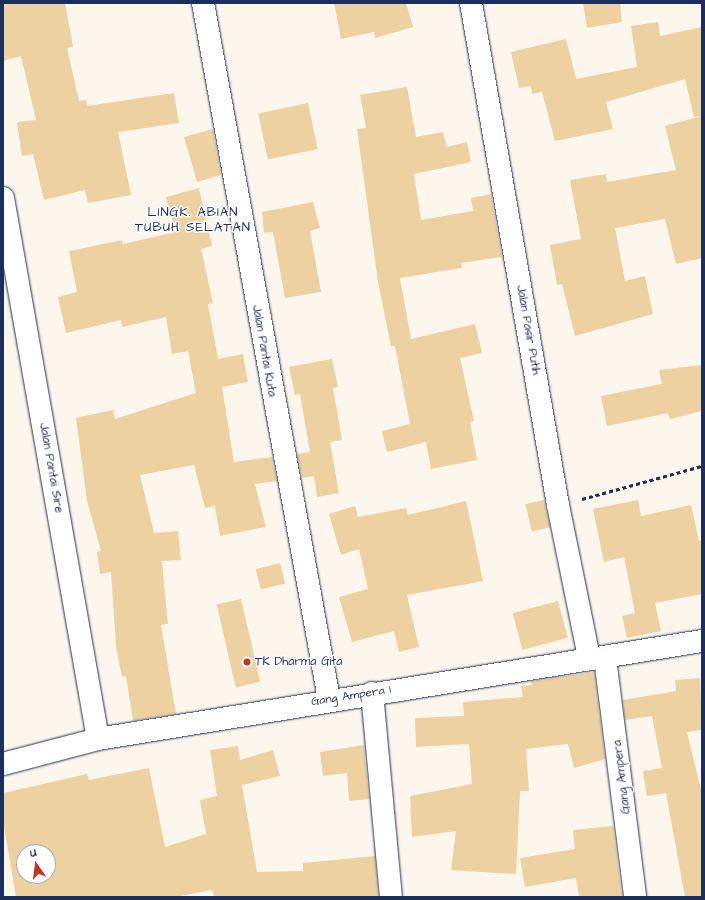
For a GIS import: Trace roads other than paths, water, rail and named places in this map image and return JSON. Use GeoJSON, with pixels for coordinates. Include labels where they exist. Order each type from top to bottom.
{"type":"FeatureCollection","features":[{"type":"Feature","properties":{"kind":"street","name":"Jalan Pantai Kuta"},"geometry":{"type":"LineString","coordinates":[[203,3],[329,699]]}},
{"type":"Feature","properties":{"kind":"street","name":"Jalan Pasir Putih"},"geometry":{"type":"LineString","coordinates":[[471,3],[558,505],[597,657]]}},
{"type":"Feature","properties":{"kind":"street","name":"Jalan Pantai Sire"},"geometry":{"type":"LineString","coordinates":[[3,198],[98,739]]}},
{"type":"Feature","properties":{"kind":"street","name":"Gang Ampera 1"},"geometry":{"type":"LineString","coordinates":[[3,764],[98,739],[329,699],[702,641]]}},
{"type":"Feature","properties":{"kind":"street","name":"Gang Ampera"},"geometry":{"type":"LineString","coordinates":[[597,657],[635,897]]}},
{"type":"Feature","properties":{"kind":"street"},"geometry":{"type":"LineString","coordinates":[[372,693],[391,897]]}},
{"type":"Feature","properties":{"kind":"place","name":"TK Dharma Gita"},"geometry":{"type":"Point","coordinates":[247,662]}},
{"type":"Feature","properties":{"kind":"district","name":"LINGK. ABIAN TUBUH SELATAN"},"geometry":{"type":"Point","coordinates":[193,220]}}]}
